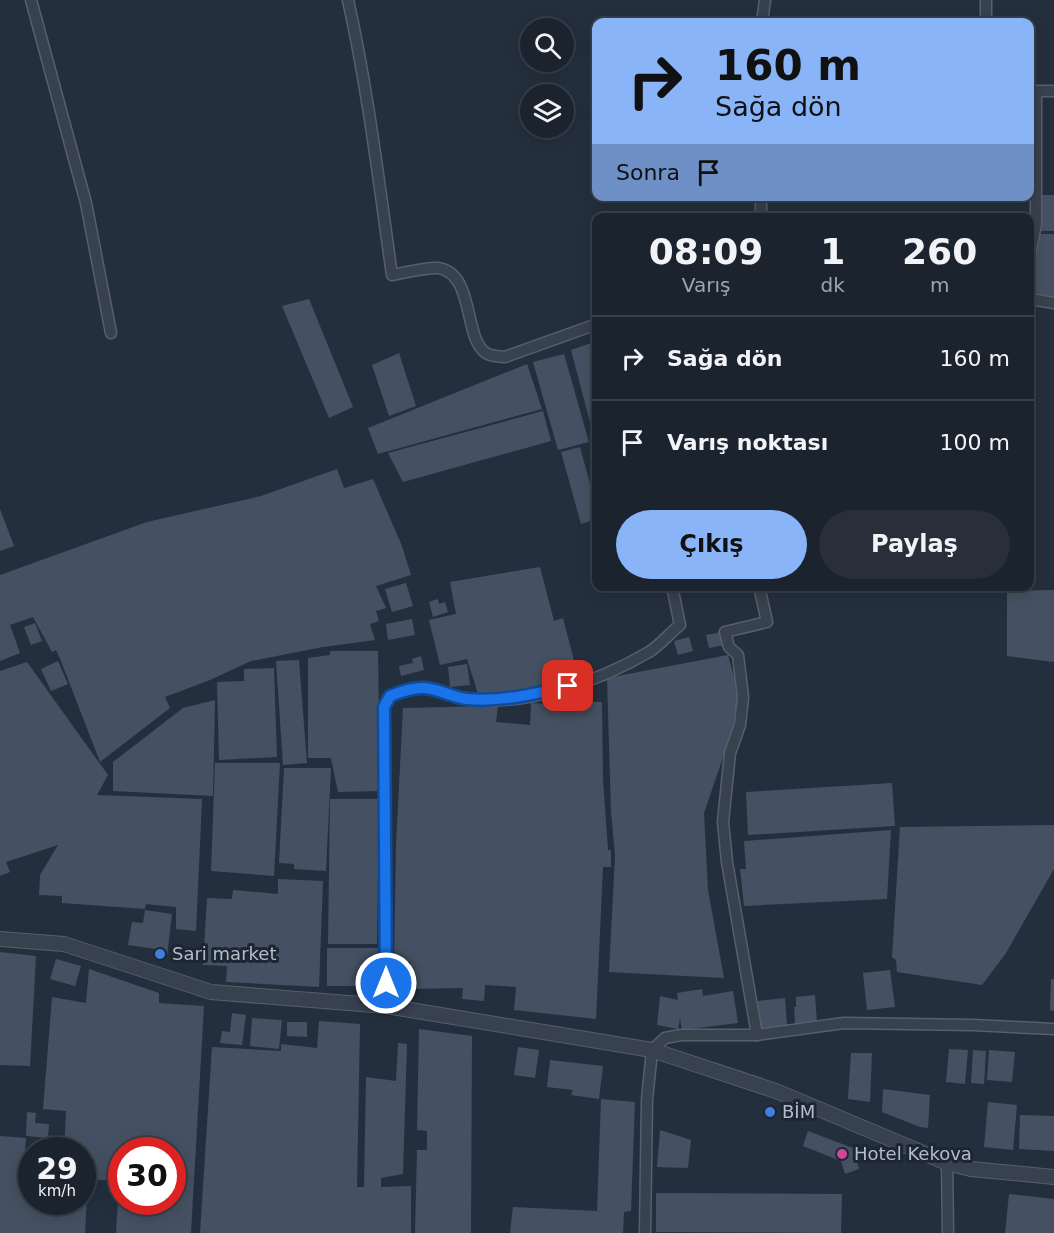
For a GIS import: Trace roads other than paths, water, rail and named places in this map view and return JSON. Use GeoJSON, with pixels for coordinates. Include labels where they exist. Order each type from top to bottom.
{"type":"FeatureCollection","features":[{"type":"Feature","properties":{"kind":"street"},"geometry":{"type":"LineString","coordinates":[[31,0],[86,203],[111,333]]}},
{"type":"Feature","properties":{"kind":"street"},"geometry":{"type":"LineString","coordinates":[[348,0],[361,68],[392,275],[438,268],[450,273],[460,284],[480,348],[489,355],[504,357],[592,326]]}},
{"type":"Feature","properties":{"kind":"street"},"geometry":{"type":"LineString","coordinates":[[763,18],[765,0]]}},
{"type":"Feature","properties":{"kind":"street"},"geometry":{"type":"LineString","coordinates":[[986,0],[986,18]]}},
{"type":"Feature","properties":{"kind":"street"},"geometry":{"type":"LineString","coordinates":[[1034,91],[1054,91]]}},
{"type":"Feature","properties":{"kind":"street"},"geometry":{"type":"LineString","coordinates":[[1034,135],[1036,224],[1034,234]]}},
{"type":"Feature","properties":{"kind":"street"},"geometry":{"type":"LineString","coordinates":[[1034,300],[1054,303]]}},
{"type":"Feature","properties":{"kind":"street"},"geometry":{"type":"LineString","coordinates":[[386,1006],[384,707],[390,696],[424,688],[465,699],[496,700],[531,695],[587,682],[650,651],[680,625],[673,591]]}},
{"type":"Feature","properties":{"kind":"street"},"geometry":{"type":"LineString","coordinates":[[757,1035],[731,884],[723,822],[730,753],[740,725],[743,697],[738,655],[729,647],[725,632],[767,622],[760,591]]}},
{"type":"Feature","properties":{"kind":"street"},"geometry":{"type":"LineString","coordinates":[[0,939],[64,944],[211,992],[386,1006],[652,1050],[776,1091],[947,1163],[971,1169],[1054,1177]]}},
{"type":"Feature","properties":{"kind":"street"},"geometry":{"type":"LineString","coordinates":[[645,1233],[646,1100],[652,1050],[665,1038],[681,1035],[757,1035],[844,1023],[1054,1029]]}},
{"type":"Feature","properties":{"kind":"street"},"geometry":{"type":"LineString","coordinates":[[947,1163],[948,1233]]}},
{"type":"Feature","properties":{"kind":"place","name":"Sari market"},"geometry":{"type":"Point","coordinates":[160,954]}},
{"type":"Feature","properties":{"kind":"place","name":"BİM"},"geometry":{"type":"Point","coordinates":[770,1112]}},
{"type":"Feature","properties":{"kind":"place","name":"Hotel Kekova"},"geometry":{"type":"Point","coordinates":[842,1154]}}]}
